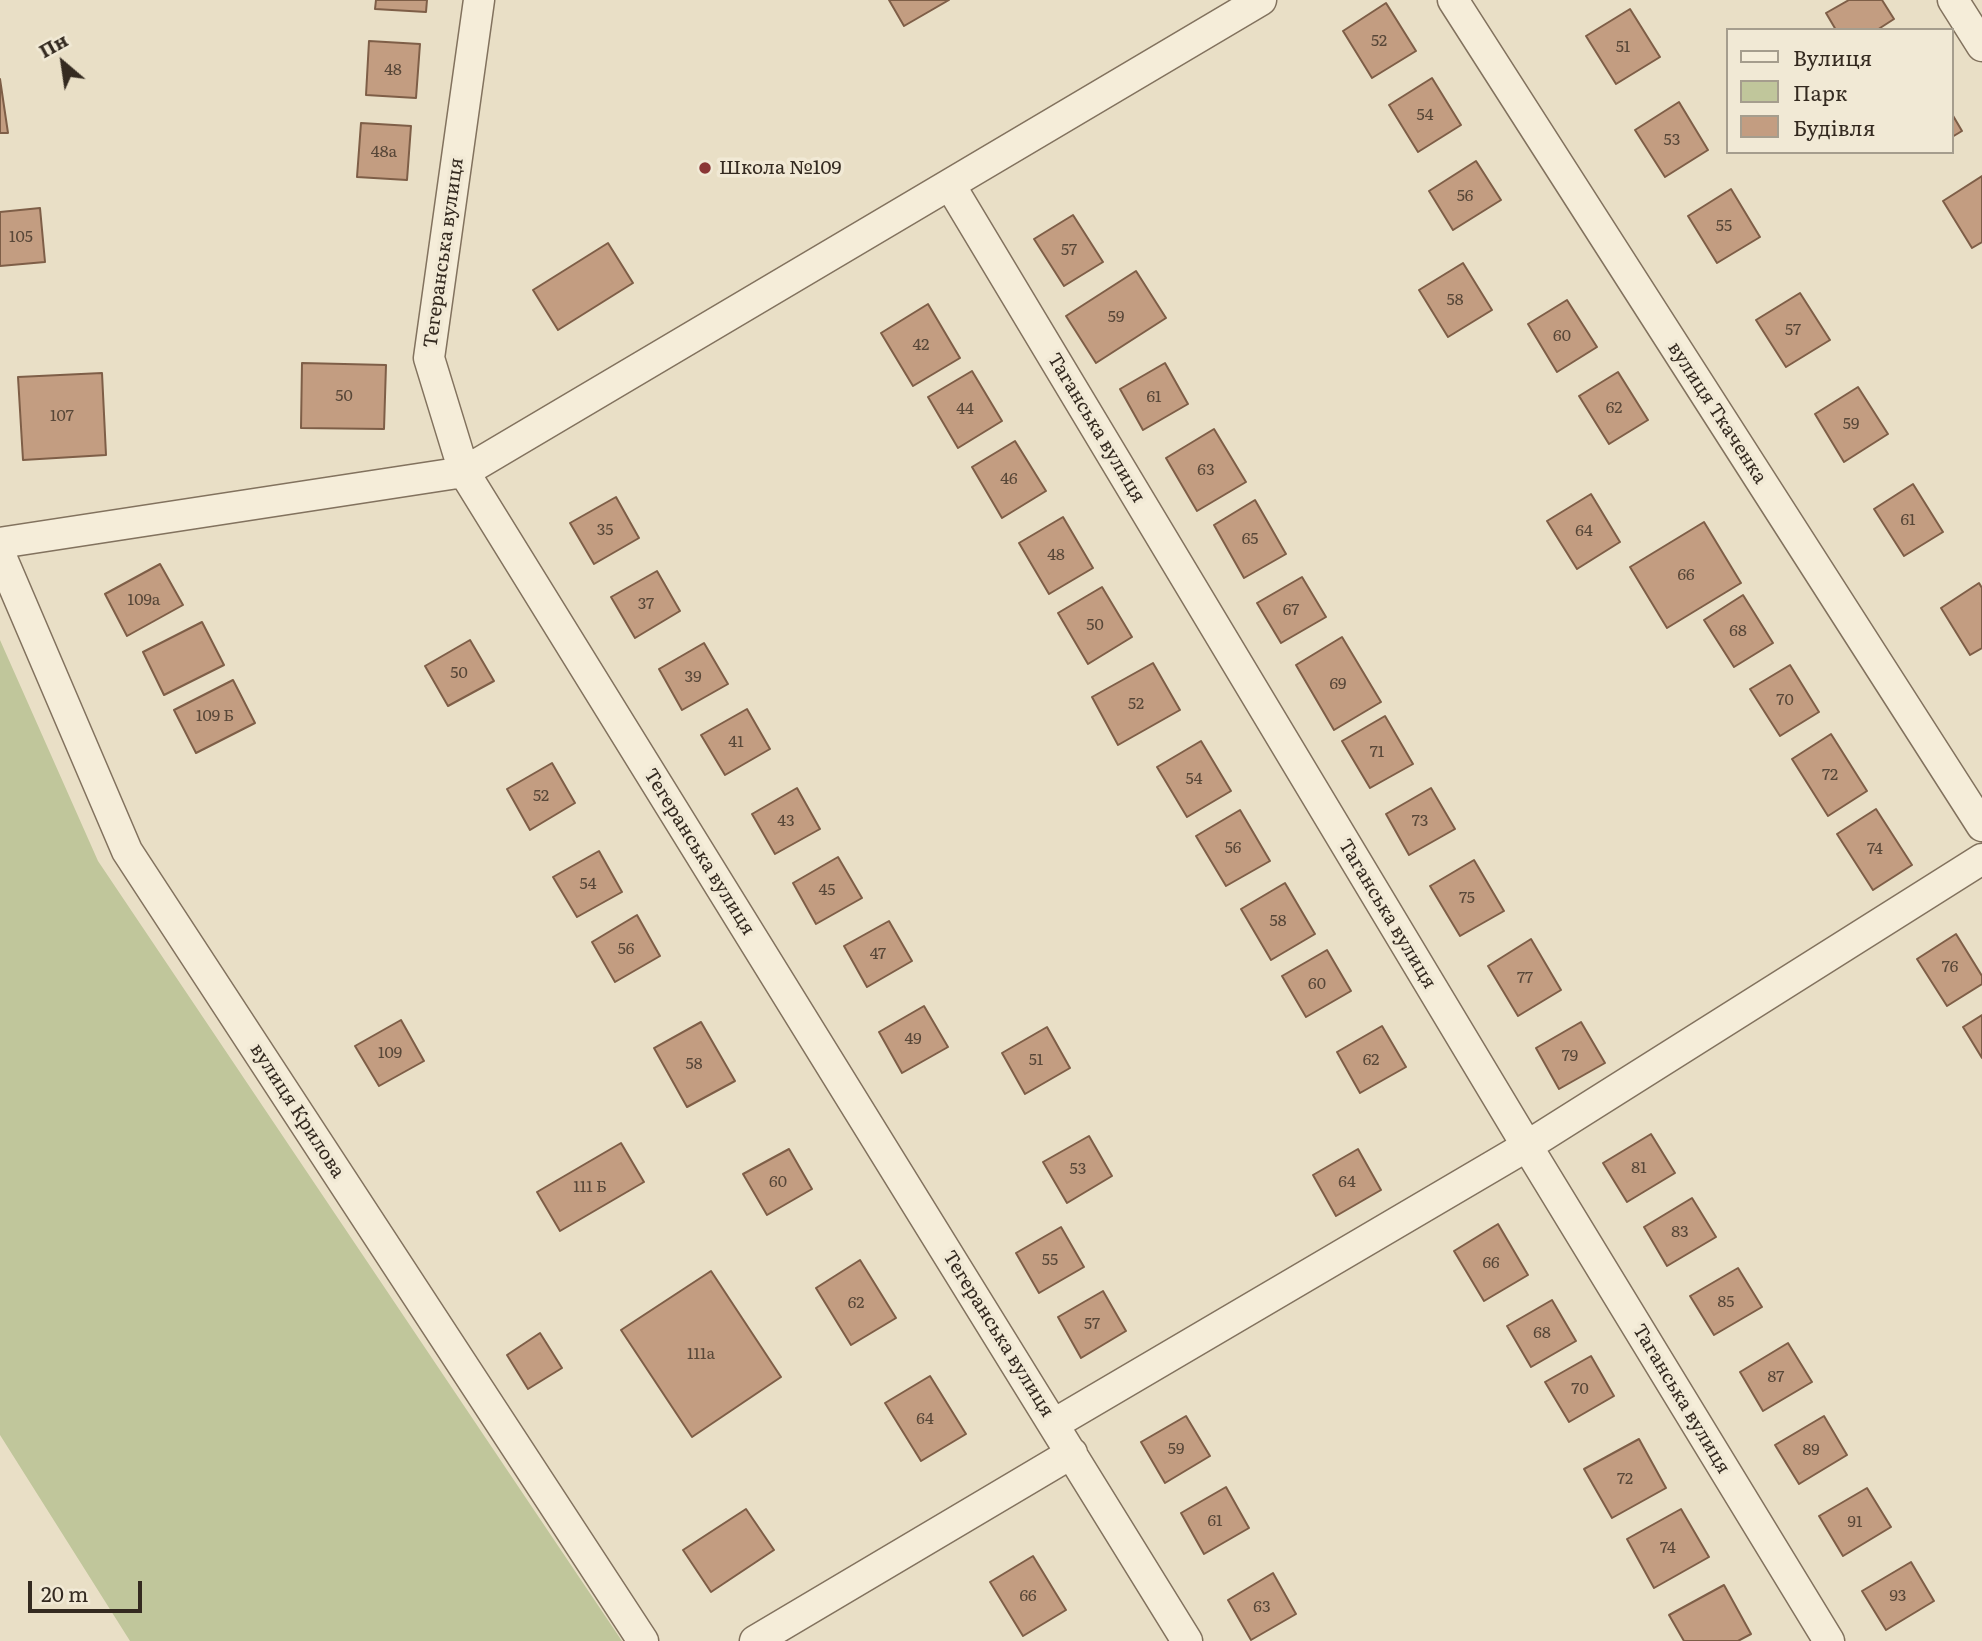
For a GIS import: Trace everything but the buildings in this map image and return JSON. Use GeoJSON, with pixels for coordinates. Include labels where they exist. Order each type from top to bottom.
{"type":"FeatureCollection","features":[{"type":"Feature","properties":{"kind":"street","name":"Тегеранська вулиця"},"geometry":{"type":"LineString","coordinates":[[479,0],[429,358],[464,472],[1187,1641]]}},
{"type":"Feature","properties":{"kind":"street"},"geometry":{"type":"LineString","coordinates":[[0,543],[464,472],[1261,0]]}},
{"type":"Feature","properties":{"kind":"street","name":"вулиця Ткаченка"},"geometry":{"type":"LineString","coordinates":[[1453,0],[1982,825]]}},
{"type":"Feature","properties":{"kind":"street"},"geometry":{"type":"LineString","coordinates":[[1953,0],[1982,47]]}},
{"type":"Feature","properties":{"kind":"street","name":"Таганська вулиця"},"geometry":{"type":"LineString","coordinates":[[950,184],[1527,1146],[1829,1641]]}},
{"type":"Feature","properties":{"kind":"street","name":"вулиця Крилова"},"geometry":{"type":"LineString","coordinates":[[0,554],[127,851],[643,1641]]}},
{"type":"Feature","properties":{"kind":"street"},"geometry":{"type":"LineString","coordinates":[[1054,1424],[1527,1146],[1982,859]]}},
{"type":"Feature","properties":{"kind":"street"},"geometry":{"type":"LineString","coordinates":[[755,1641],[1072,1453]]}},
{"type":"Feature","properties":{"kind":"green space"},"geometry":{"type":"Polygon","coordinates":[[[0,640],[98,861],[622,1641],[130,1641],[0,1435],[0,640]]]}},
{"type":"Feature","properties":{"kind":"place","name":"Школа №109"},"geometry":{"type":"Point","coordinates":[705,168]}}]}
